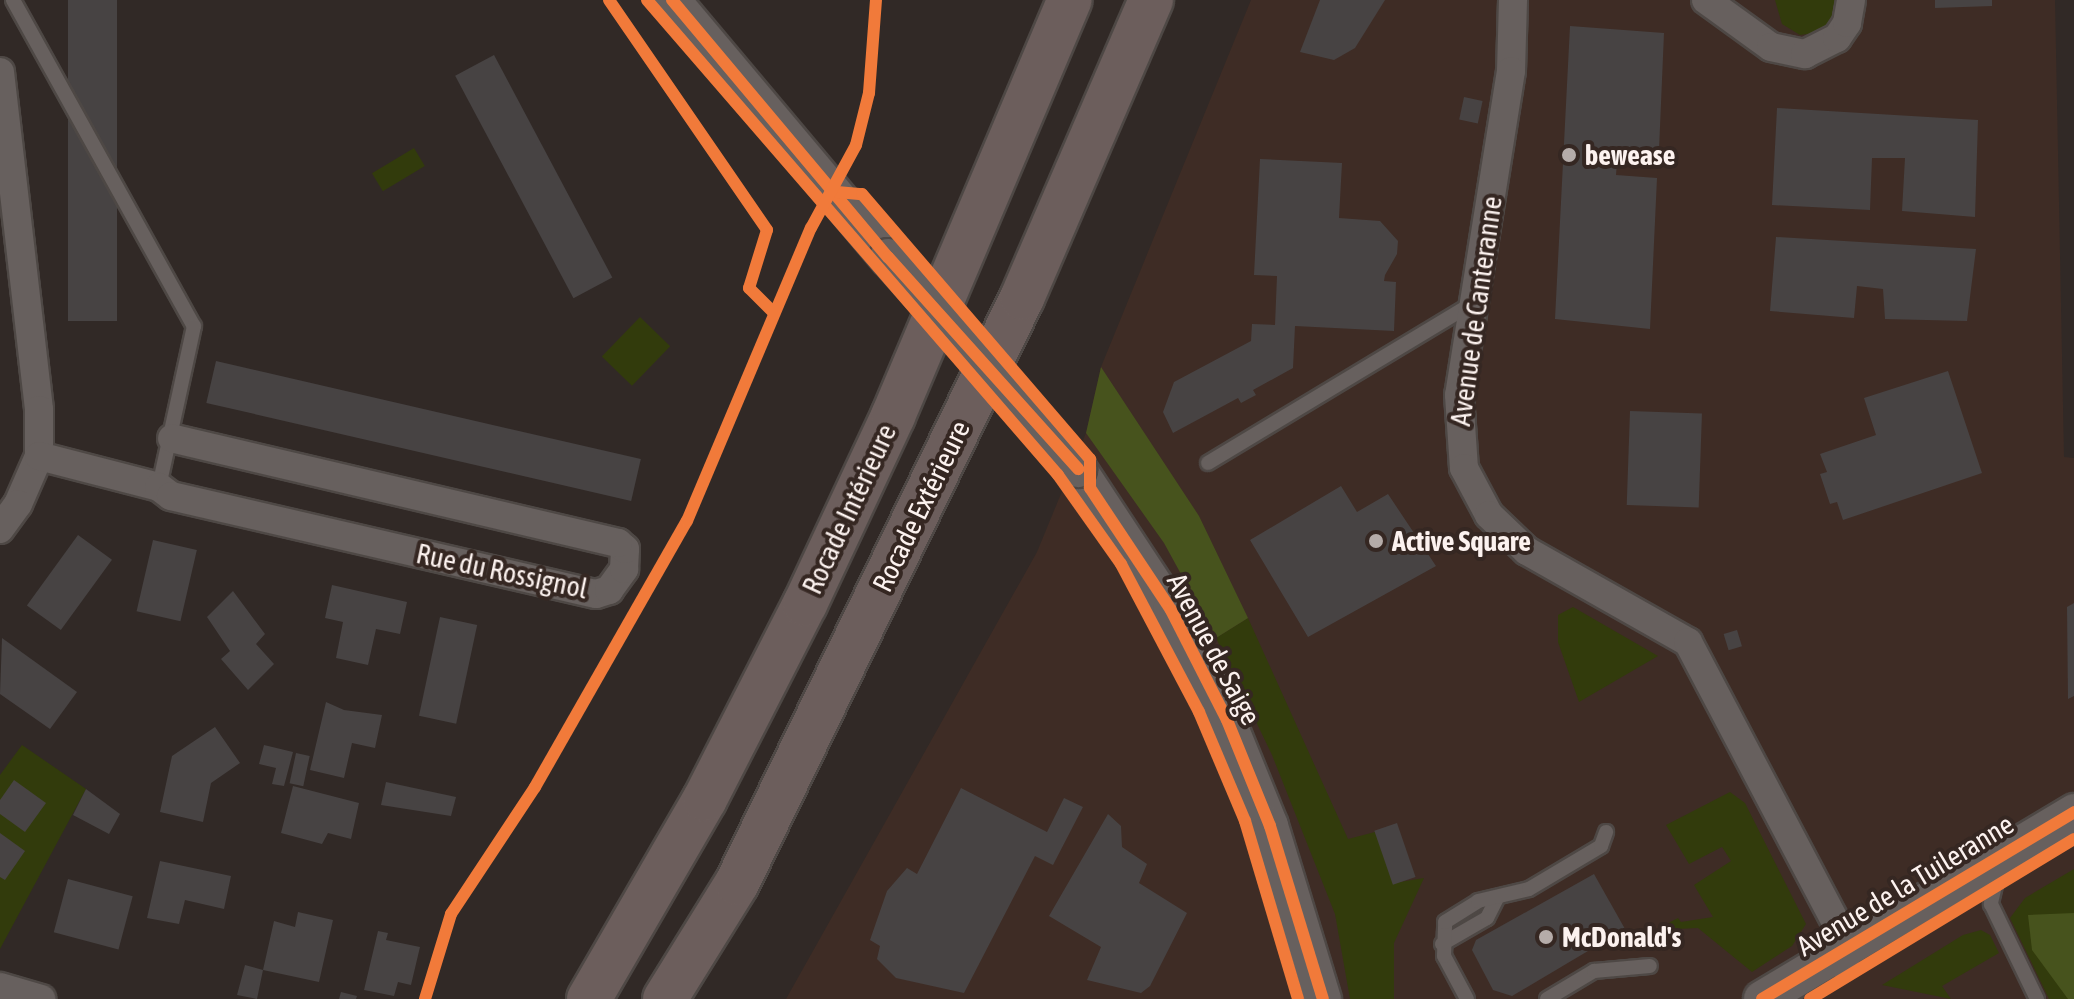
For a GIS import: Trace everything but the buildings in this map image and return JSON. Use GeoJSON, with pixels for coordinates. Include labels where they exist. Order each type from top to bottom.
{"type":"FeatureCollection","features":[{"type":"Feature","properties":{"kind":"highway","name":"Rocade Intérieure"},"geometry":{"type":"LineString","coordinates":[[589,999],[705,799],[805,604],[911,374],[1070,0]]}},
{"type":"Feature","properties":{"kind":"highway","name":"Rocade Extérieure"},"geometry":{"type":"LineString","coordinates":[[665,999],[737,883],[1015,312],[1151,0]]}},
{"type":"Feature","properties":{"kind":"street","name":"Avenue de Saige"},"geometry":{"type":"LineString","coordinates":[[672,0],[888,257],[1078,469],[1171,610],[1227,720],[1270,826],[1323,999]]}},
{"type":"Feature","properties":{"kind":"street","name":"Avenue de Canteranne"},"geometry":{"type":"LineString","coordinates":[[1513,0],[1511,71],[1473,303],[1458,433],[1464,468],[1489,515],[1527,551],[1688,642],[1849,947]]}},
{"type":"Feature","properties":{"kind":"street"},"geometry":{"type":"LineString","coordinates":[[1706,0],[1771,47],[1805,54],[1837,38],[1847,23],[1851,0]]}},
{"type":"Feature","properties":{"kind":"street"},"geometry":{"type":"LineString","coordinates":[[0,72],[3,123],[39,410],[39,456],[18,504],[0,529]]}},
{"type":"Feature","properties":{"kind":"street","name":"Rue du Rossignol"},"geometry":{"type":"LineString","coordinates":[[39,456],[159,487],[171,496],[596,594],[609,590],[624,569],[625,549],[618,543],[172,438]]}},
{"type":"Feature","properties":{"kind":"street","name":"Avenue de la Tuileranne"},"geometry":{"type":"LineString","coordinates":[[1762,999],[2069,824]]}},
{"type":"Feature","properties":{"kind":"street","name":"Avenue de la Tuileranne"},"geometry":{"type":"LineString","coordinates":[[1810,999],[1991,889],[2069,824]]}},
{"type":"Feature","properties":{"kind":"street"},"geometry":{"type":"LineString","coordinates":[[1787,999],[1843,965],[1849,947]]}},
{"type":"Feature","properties":{"kind":"street"},"geometry":{"type":"LineString","coordinates":[[0,987],[41,999]]}},
{"type":"Feature","properties":{"kind":"lane"},"geometry":{"type":"LineString","coordinates":[[13,0],[194,326],[159,487]]}},
{"type":"Feature","properties":{"kind":"lane"},"geometry":{"type":"LineString","coordinates":[[1208,463],[1473,303]]}},
{"type":"Feature","properties":{"kind":"lane"},"geometry":{"type":"LineString","coordinates":[[1467,999],[1442,944],[1445,922],[1478,901],[1496,900],[1529,889],[1601,846],[1606,832]]}},
{"type":"Feature","properties":{"kind":"lane"},"geometry":{"type":"LineString","coordinates":[[1991,889],[1995,916],[2037,999]]}},
{"type":"Feature","properties":{"kind":"lane"},"geometry":{"type":"LineString","coordinates":[[1547,999],[1594,971],[1650,966]]}},
{"type":"Feature","properties":{"kind":"shaded area"},"geometry":{"type":"Polygon","coordinates":[[[1251,0],[2055,0],[2064,457],[2074,458],[2074,999],[786,999],[1037,552],[1086,433],[1101,367],[1251,0]]]}},
{"type":"Feature","properties":{"kind":"green space"},"geometry":{"type":"Polygon","coordinates":[[[1775,0],[1839,0],[1839,7],[1821,32],[1800,35],[1782,24],[1775,0]]]}},
{"type":"Feature","properties":{"kind":"green space"},"geometry":{"type":"Polygon","coordinates":[[[414,148],[425,166],[383,191],[372,173],[414,148]]]}},
{"type":"Feature","properties":{"kind":"green space"},"geometry":{"type":"Polygon","coordinates":[[[640,317],[670,346],[632,386],[602,357],[640,317]]]}},
{"type":"Feature","properties":{"kind":"green space"},"geometry":{"type":"Polygon","coordinates":[[[1101,367],[1199,516],[1248,618],[1216,638],[1164,543],[1086,433],[1101,367]]]}},
{"type":"Feature","properties":{"kind":"green space"},"geometry":{"type":"Polygon","coordinates":[[[1573,607],[1658,656],[1579,702],[1558,642],[1558,615],[1573,607]]]}},
{"type":"Feature","properties":{"kind":"green space"},"geometry":{"type":"Polygon","coordinates":[[[1248,618],[1348,839],[1375,832],[1394,883],[1424,878],[1394,943],[1394,999],[1350,999],[1335,914],[1272,755],[1216,638],[1248,618]]]}},
{"type":"Feature","properties":{"kind":"green space"},"geometry":{"type":"Polygon","coordinates":[[[22,745],[86,789],[0,949],[0,775],[22,745]]]}},
{"type":"Feature","properties":{"kind":"green space"},"geometry":{"type":"Polygon","coordinates":[[[1730,792],[1745,803],[1806,924],[1792,946],[1752,972],[1698,928],[1655,930],[1678,918],[1681,922],[1713,917],[1694,885],[1731,861],[1722,847],[1689,864],[1666,825],[1730,792]]]}},
{"type":"Feature","properties":{"kind":"green space"},"geometry":{"type":"Polygon","coordinates":[[[2074,869],[2074,999],[2049,999],[2010,918],[2025,898],[2074,869]]]}},
{"type":"Feature","properties":{"kind":"green space"},"geometry":{"type":"Polygon","coordinates":[[[2074,913],[2074,999],[2068,999],[2032,950],[2028,915],[2074,913]]]}},
{"type":"Feature","properties":{"kind":"green space"},"geometry":{"type":"Polygon","coordinates":[[[1981,930],[1990,935],[1999,953],[1942,986],[1951,999],[1882,985],[1963,935],[1981,930]]]}},
{"type":"Feature","properties":{"kind":"cycle path"},"geometry":{"type":"LineString","coordinates":[[609,0],[767,230],[749,288],[773,312]]}},
{"type":"Feature","properties":{"kind":"cycle path"},"geometry":{"type":"LineString","coordinates":[[647,0],[1058,475],[1121,564],[1199,712],[1245,821],[1298,999]]}},
{"type":"Feature","properties":{"kind":"cycle path"},"geometry":{"type":"LineString","coordinates":[[672,0],[888,257],[1078,469]]}},
{"type":"Feature","properties":{"kind":"cycle path"},"geometry":{"type":"LineString","coordinates":[[425,999],[451,914],[535,787],[687,521],[811,228],[856,145],[869,93],[876,0]]}},
{"type":"Feature","properties":{"kind":"cycle path"},"geometry":{"type":"LineString","coordinates":[[837,192],[862,194],[1090,459],[1090,488],[1171,610],[1227,720],[1270,826],[1323,999]]}},
{"type":"Feature","properties":{"kind":"cycle path"},"geometry":{"type":"LineString","coordinates":[[1762,999],[2074,812]]}},
{"type":"Feature","properties":{"kind":"cycle path"},"geometry":{"type":"LineString","coordinates":[[1810,999],[2074,839]]}},
{"type":"Feature","properties":{"kind":"place","name":"bewease"},"geometry":{"type":"Point","coordinates":[1569,155]}},
{"type":"Feature","properties":{"kind":"place","name":"Active Square"},"geometry":{"type":"Point","coordinates":[1376,541]}},
{"type":"Feature","properties":{"kind":"place","name":"McDonald's"},"geometry":{"type":"Point","coordinates":[1546,937]}}]}
